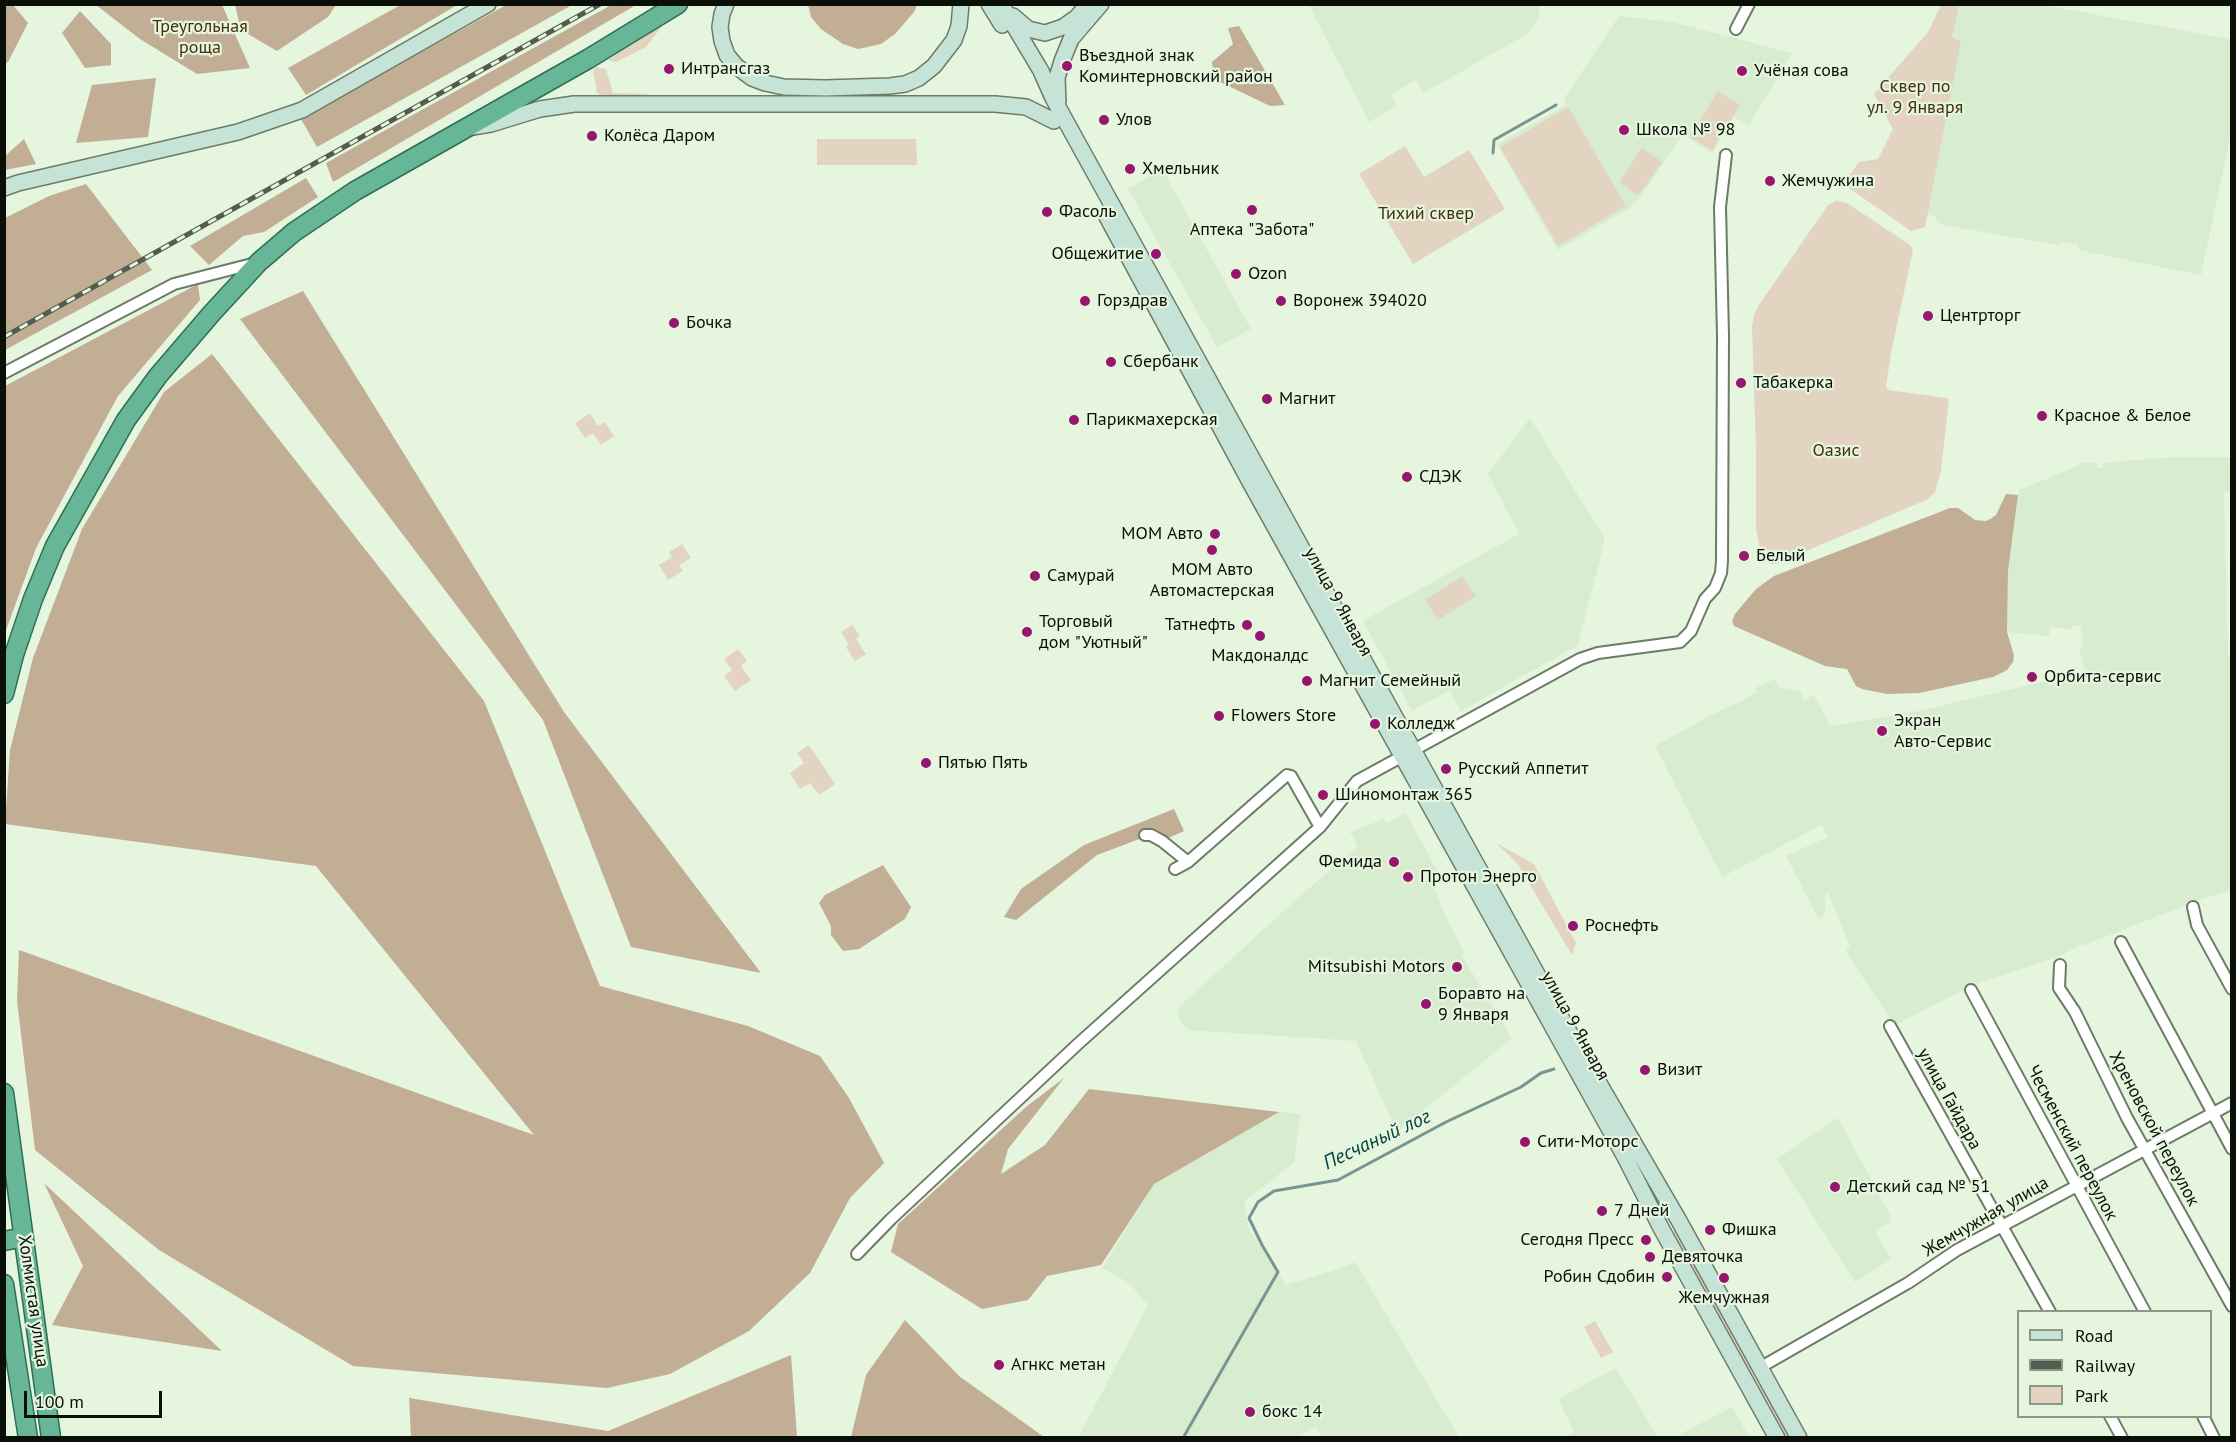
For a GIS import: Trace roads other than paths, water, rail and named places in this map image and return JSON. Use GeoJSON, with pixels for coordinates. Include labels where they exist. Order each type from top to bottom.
{"type":"FeatureCollection","features":[{"type":"Feature","properties":{"kind":"highway"},"geometry":{"type":"LineString","coordinates":[[4,694],[29,610],[55,546],[126,420],[166,367],[259,262],[294,232],[332,206],[588,59],[678,4]]}},
{"type":"Feature","properties":{"kind":"highway","name":"Холмистая улица"},"geometry":{"type":"LineString","coordinates":[[4,1093],[51,1437]]}},
{"type":"Feature","properties":{"kind":"highway"},"geometry":{"type":"LineString","coordinates":[[4,1241],[24,1237]]}},
{"type":"Feature","properties":{"kind":"highway","name":"Холмистая улица"},"geometry":{"type":"LineString","coordinates":[[4,1284],[28,1437]]}},
{"type":"Feature","properties":{"kind":"main road"},"geometry":{"type":"LineString","coordinates":[[4,188],[238,132],[287,116],[302,110],[488,4]]}},
{"type":"Feature","properties":{"kind":"main road"},"geometry":{"type":"LineString","coordinates":[[726,4],[720,27],[722,41],[727,55],[736,66],[752,78],[765,83],[784,87],[825,88],[890,86],[905,84],[919,78],[934,66],[954,40],[960,26],[961,4]]}},
{"type":"Feature","properties":{"kind":"main road","name":"улица 9 Января"},"geometry":{"type":"LineString","coordinates":[[989,4],[1059,120],[1245,474],[1572,1038],[1799,1437]]}},
{"type":"Feature","properties":{"kind":"main road"},"geometry":{"type":"LineString","coordinates":[[1002,4],[1028,29],[1044,33],[1063,27],[1077,17],[1088,4]]}},
{"type":"Feature","properties":{"kind":"main road","name":"улица 9 Января"},"geometry":{"type":"LineString","coordinates":[[1002,4],[1041,71],[1059,120]]}},
{"type":"Feature","properties":{"kind":"main road"},"geometry":{"type":"LineString","coordinates":[[466,129],[540,109],[574,104],[995,104],[1026,107],[1059,120],[1057,78],[1062,61],[1071,39],[1101,4]]}},
{"type":"Feature","properties":{"kind":"main road","name":"улица 9 Января"},"geometry":{"type":"LineString","coordinates":[[1458,844],[1665,1236],[1777,1437]]}},
{"type":"Feature","properties":{"kind":"street"},"geometry":{"type":"LineString","coordinates":[[1736,28],[1749,4]]}},
{"type":"Feature","properties":{"kind":"street"},"geometry":{"type":"LineString","coordinates":[[857,1254],[891,1219],[1079,1043],[1320,827],[1358,781],[1580,659],[1598,653],[1680,642],[1691,631],[1705,599],[1715,588],[1721,573],[1722,561],[1723,336],[1720,207],[1726,155]]}},
{"type":"Feature","properties":{"kind":"street"},"geometry":{"type":"LineString","coordinates":[[4,373],[174,284],[259,262]]}},
{"type":"Feature","properties":{"kind":"street"},"geometry":{"type":"LineString","coordinates":[[1175,869],[1188,862],[1287,775],[1291,776],[1320,827]]}},
{"type":"Feature","properties":{"kind":"street"},"geometry":{"type":"LineString","coordinates":[[1145,835],[1162,841],[1188,862]]}},
{"type":"Feature","properties":{"kind":"street"},"geometry":{"type":"LineString","coordinates":[[2193,907],[2197,925],[2232,989]]}},
{"type":"Feature","properties":{"kind":"street"},"geometry":{"type":"LineString","coordinates":[[2121,942],[2232,1149]]}},
{"type":"Feature","properties":{"kind":"street","name":"Хреновской переулок"},"geometry":{"type":"LineString","coordinates":[[2060,964],[2060,988],[2080,1022],[2144,1150],[2232,1306]]}},
{"type":"Feature","properties":{"kind":"street","name":"Чесменский переулок"},"geometry":{"type":"LineString","coordinates":[[1971,990],[2144,1310]]}},
{"type":"Feature","properties":{"kind":"street","name":"улица Гайдара"},"geometry":{"type":"LineString","coordinates":[[1890,1026],[2049,1310]]}},
{"type":"Feature","properties":{"kind":"street","name":"Жемчужная улица"},"geometry":{"type":"LineString","coordinates":[[1761,1367],[1908,1283],[1957,1250],[2232,1103]]}},
{"type":"Feature","properties":{"kind":"street"},"geometry":{"type":"LineString","coordinates":[[2111,1418],[2122,1437]]}},
{"type":"Feature","properties":{"kind":"street"},"geometry":{"type":"LineString","coordinates":[[2204,1418],[2214,1437]]}},
{"type":"Feature","properties":{"kind":"waterway"},"geometry":{"type":"LineString","coordinates":[[1493,153],[1494,140],[1556,105]]}},
{"type":"Feature","properties":{"kind":"waterway","name":"Песчаный лог"},"geometry":{"type":"LineString","coordinates":[[1183,1438],[1278,1272],[1249,1218],[1258,1202],[1274,1191],[1338,1180],[1446,1122],[1521,1087],[1541,1073],[1554,1069]]}},
{"type":"Feature","properties":{"kind":"railway"},"geometry":{"type":"LineString","coordinates":[[4,337],[600,4]]}},
{"type":"Feature","properties":{"kind":"place","name":"Въездной знак Коминтерновский район"},"geometry":{"type":"Point","coordinates":[1067,66]}},
{"type":"Feature","properties":{"kind":"place","name":"Интрансгаз"},"geometry":{"type":"Point","coordinates":[669,69]}},
{"type":"Feature","properties":{"kind":"place","name":"Учёная сова"},"geometry":{"type":"Point","coordinates":[1742,71]}},
{"type":"Feature","properties":{"kind":"place","name":"Улов"},"geometry":{"type":"Point","coordinates":[1104,120]}},
{"type":"Feature","properties":{"kind":"place","name":"Школа № 98"},"geometry":{"type":"Point","coordinates":[1624,130]}},
{"type":"Feature","properties":{"kind":"place","name":"Колёса Даром"},"geometry":{"type":"Point","coordinates":[592,136]}},
{"type":"Feature","properties":{"kind":"place","name":"Хмельник"},"geometry":{"type":"Point","coordinates":[1130,169]}},
{"type":"Feature","properties":{"kind":"place","name":"Жемчужина"},"geometry":{"type":"Point","coordinates":[1770,181]}},
{"type":"Feature","properties":{"kind":"place","name":"Аптека \"Забота\""},"geometry":{"type":"Point","coordinates":[1252,210]}},
{"type":"Feature","properties":{"kind":"place","name":"Фасоль"},"geometry":{"type":"Point","coordinates":[1047,212]}},
{"type":"Feature","properties":{"kind":"place","name":"Общежитие"},"geometry":{"type":"Point","coordinates":[1156,254]}},
{"type":"Feature","properties":{"kind":"place","name":"Ozon"},"geometry":{"type":"Point","coordinates":[1236,274]}},
{"type":"Feature","properties":{"kind":"place","name":"Горздрав"},"geometry":{"type":"Point","coordinates":[1085,301]}},
{"type":"Feature","properties":{"kind":"place","name":"Воронеж 394020"},"geometry":{"type":"Point","coordinates":[1281,301]}},
{"type":"Feature","properties":{"kind":"place","name":"Центрторг"},"geometry":{"type":"Point","coordinates":[1928,316]}},
{"type":"Feature","properties":{"kind":"place","name":"Бочка"},"geometry":{"type":"Point","coordinates":[674,323]}},
{"type":"Feature","properties":{"kind":"place","name":"Сбербанк"},"geometry":{"type":"Point","coordinates":[1111,362]}},
{"type":"Feature","properties":{"kind":"place","name":"Табакерка"},"geometry":{"type":"Point","coordinates":[1741,383]}},
{"type":"Feature","properties":{"kind":"place","name":"Магнит"},"geometry":{"type":"Point","coordinates":[1267,399]}},
{"type":"Feature","properties":{"kind":"place","name":"Красное & Белое"},"geometry":{"type":"Point","coordinates":[2042,416]}},
{"type":"Feature","properties":{"kind":"place","name":"Парикмахерская"},"geometry":{"type":"Point","coordinates":[1074,420]}},
{"type":"Feature","properties":{"kind":"place","name":"СДЭК"},"geometry":{"type":"Point","coordinates":[1407,477]}},
{"type":"Feature","properties":{"kind":"place","name":"МОМ Авто"},"geometry":{"type":"Point","coordinates":[1215,534]}},
{"type":"Feature","properties":{"kind":"place","name":"МОМ Авто Автомастерская"},"geometry":{"type":"Point","coordinates":[1212,550]}},
{"type":"Feature","properties":{"kind":"place","name":"Белый"},"geometry":{"type":"Point","coordinates":[1744,556]}},
{"type":"Feature","properties":{"kind":"place","name":"Самурай"},"geometry":{"type":"Point","coordinates":[1035,576]}},
{"type":"Feature","properties":{"kind":"place","name":"Татнефть"},"geometry":{"type":"Point","coordinates":[1247,625]}},
{"type":"Feature","properties":{"kind":"place","name":"Торговый дом \"Уютный\""},"geometry":{"type":"Point","coordinates":[1027,632]}},
{"type":"Feature","properties":{"kind":"place","name":"Макдоналдс"},"geometry":{"type":"Point","coordinates":[1260,636]}},
{"type":"Feature","properties":{"kind":"place","name":"Орбита-сервис"},"geometry":{"type":"Point","coordinates":[2032,677]}},
{"type":"Feature","properties":{"kind":"place","name":"Магнит Семейный"},"geometry":{"type":"Point","coordinates":[1307,681]}},
{"type":"Feature","properties":{"kind":"place","name":"Flowers Store"},"geometry":{"type":"Point","coordinates":[1219,716]}},
{"type":"Feature","properties":{"kind":"place","name":"Колледж"},"geometry":{"type":"Point","coordinates":[1375,724]}},
{"type":"Feature","properties":{"kind":"place","name":"Экран Авто-Сервис"},"geometry":{"type":"Point","coordinates":[1882,731]}},
{"type":"Feature","properties":{"kind":"place","name":"Пятью Пять"},"geometry":{"type":"Point","coordinates":[926,763]}},
{"type":"Feature","properties":{"kind":"place","name":"Русский Аппетит"},"geometry":{"type":"Point","coordinates":[1446,769]}},
{"type":"Feature","properties":{"kind":"place","name":"Шиномонтаж 365"},"geometry":{"type":"Point","coordinates":[1323,795]}},
{"type":"Feature","properties":{"kind":"place","name":"Фемида"},"geometry":{"type":"Point","coordinates":[1394,862]}},
{"type":"Feature","properties":{"kind":"place","name":"Протон Энерго"},"geometry":{"type":"Point","coordinates":[1408,877]}},
{"type":"Feature","properties":{"kind":"place","name":"Роснефть"},"geometry":{"type":"Point","coordinates":[1573,926]}},
{"type":"Feature","properties":{"kind":"place","name":"Mitsubishi Motors"},"geometry":{"type":"Point","coordinates":[1457,967]}},
{"type":"Feature","properties":{"kind":"place","name":"Боравто на 9 Января"},"geometry":{"type":"Point","coordinates":[1426,1004]}},
{"type":"Feature","properties":{"kind":"place","name":"Визит"},"geometry":{"type":"Point","coordinates":[1645,1070]}},
{"type":"Feature","properties":{"kind":"place","name":"Сити-Моторс"},"geometry":{"type":"Point","coordinates":[1525,1142]}},
{"type":"Feature","properties":{"kind":"place","name":"Детский сад № 51"},"geometry":{"type":"Point","coordinates":[1835,1187]}},
{"type":"Feature","properties":{"kind":"place","name":"7 Дней"},"geometry":{"type":"Point","coordinates":[1602,1211]}},
{"type":"Feature","properties":{"kind":"place","name":"Фишка"},"geometry":{"type":"Point","coordinates":[1710,1230]}},
{"type":"Feature","properties":{"kind":"place","name":"Сегодня Пресс"},"geometry":{"type":"Point","coordinates":[1646,1240]}},
{"type":"Feature","properties":{"kind":"place","name":"Девяточка"},"geometry":{"type":"Point","coordinates":[1650,1257]}},
{"type":"Feature","properties":{"kind":"place","name":"Робин Сдобин"},"geometry":{"type":"Point","coordinates":[1667,1277]}},
{"type":"Feature","properties":{"kind":"place","name":"Жемчужная"},"geometry":{"type":"Point","coordinates":[1724,1278]}},
{"type":"Feature","properties":{"kind":"place","name":"Агнкс метан"},"geometry":{"type":"Point","coordinates":[999,1365]}},
{"type":"Feature","properties":{"kind":"place","name":"бокс 14"},"geometry":{"type":"Point","coordinates":[1250,1412]}},
{"type":"Feature","properties":{"kind":"park label","name":"Треугольная роща"},"geometry":{"type":"Point","coordinates":[200,37]}},
{"type":"Feature","properties":{"kind":"park label","name":"Сквер по ул. 9 Января"},"geometry":{"type":"Point","coordinates":[1915,97]}},
{"type":"Feature","properties":{"kind":"park label","name":"Тихий сквер"},"geometry":{"type":"Point","coordinates":[1426,214]}},
{"type":"Feature","properties":{"kind":"park label","name":"Оазис"},"geometry":{"type":"Point","coordinates":[1836,451]}}]}
